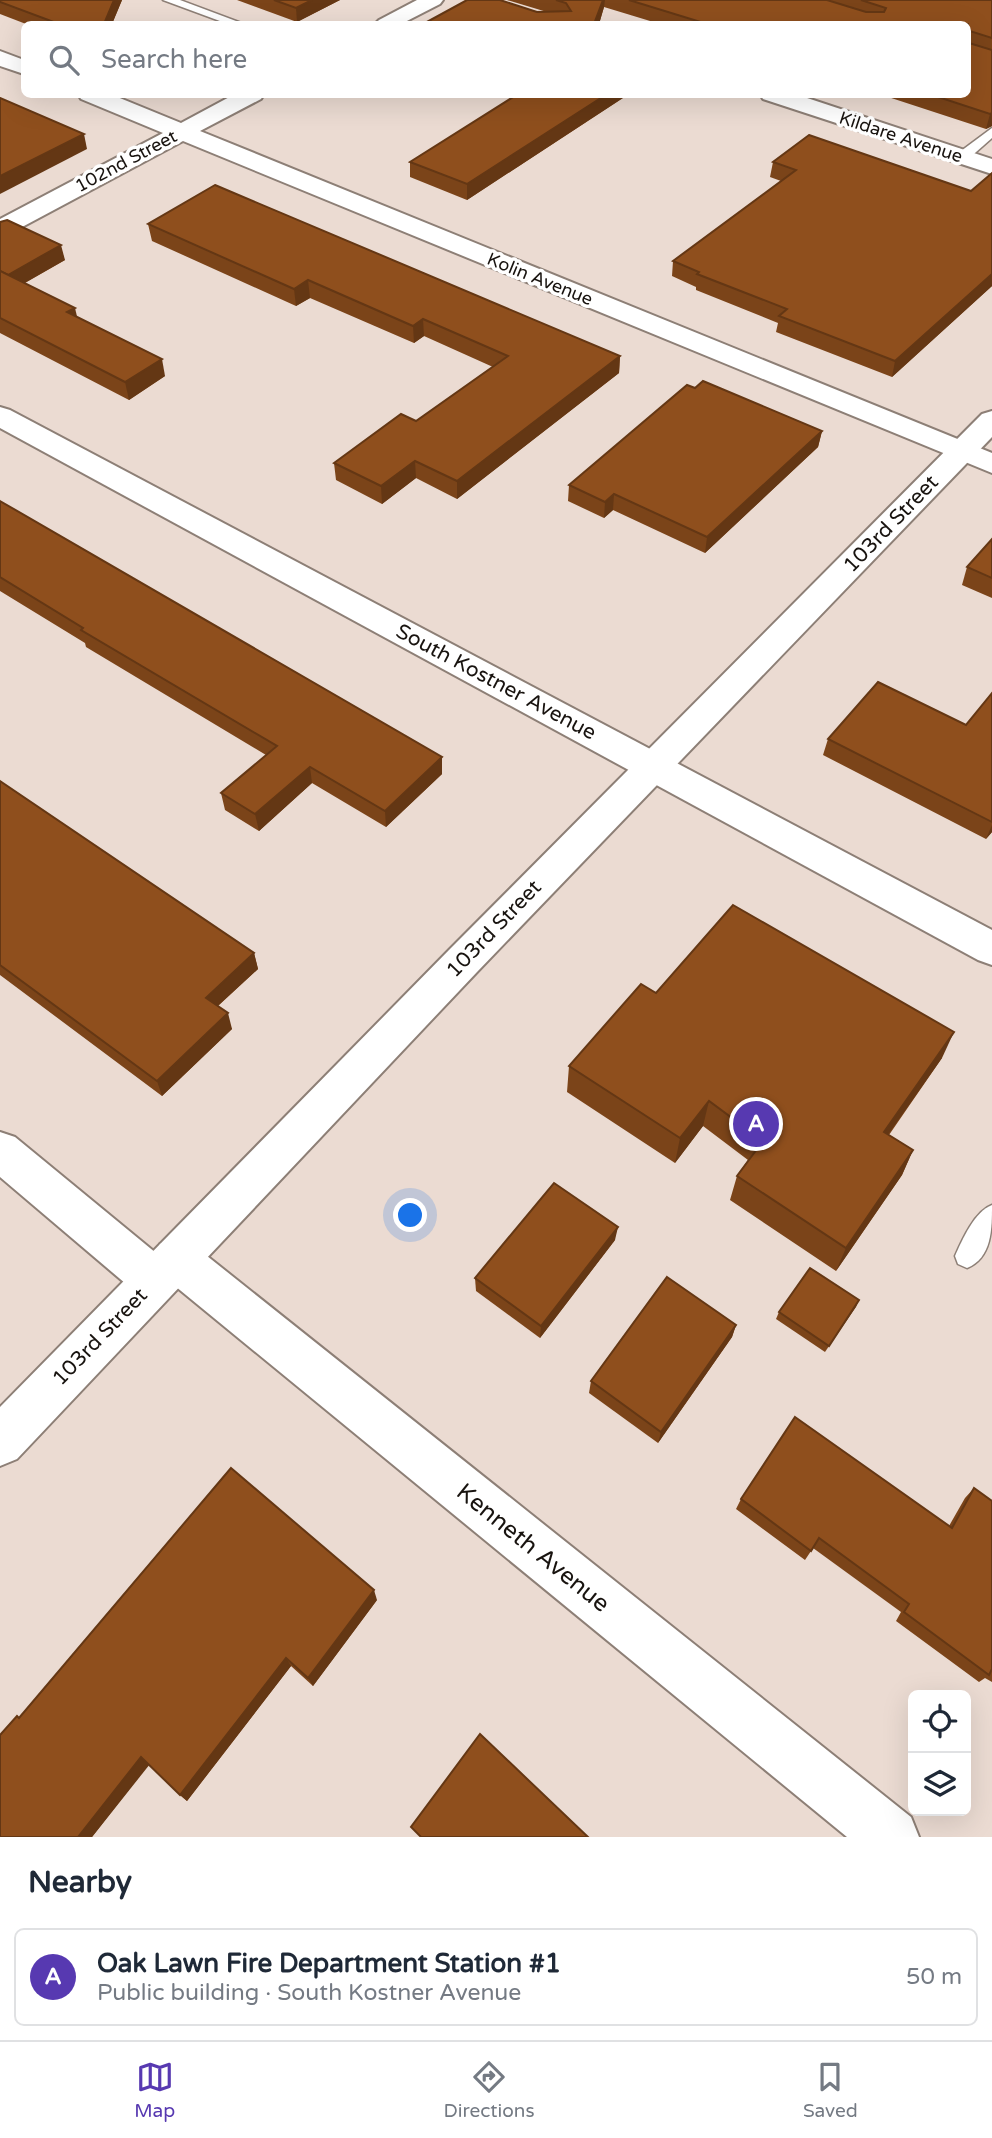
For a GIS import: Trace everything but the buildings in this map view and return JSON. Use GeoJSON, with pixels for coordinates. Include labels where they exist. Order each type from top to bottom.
{"type":"FeatureCollection","features":[{"type":"Feature","properties":{"kind":"street"},"geometry":{"type":"LineString","coordinates":[[392,21],[433,0]]}},
{"type":"Feature","properties":{"kind":"street"},"geometry":{"type":"LineString","coordinates":[[0,58],[21,67]]}},
{"type":"Feature","properties":{"kind":"street","name":"Kolin Avenue"},"geometry":{"type":"LineString","coordinates":[[99,98],[992,464]]}},
{"type":"Feature","properties":{"kind":"street","name":"102nd Street"},"geometry":{"type":"LineString","coordinates":[[0,229],[245,98]]}},
{"type":"Feature","properties":{"kind":"street","name":"Kildare Avenue"},"geometry":{"type":"LineString","coordinates":[[783,98],[992,167]]}},
{"type":"Feature","properties":{"kind":"street","name":"South Kostner Avenue"},"geometry":{"type":"LineString","coordinates":[[0,416],[992,949]]}},
{"type":"Feature","properties":{"kind":"street","name":"103rd Street"},"geometry":{"type":"LineString","coordinates":[[0,1442],[992,420]]}},
{"type":"Feature","properties":{"kind":"street","name":"Kenneth Avenue"},"geometry":{"type":"LineString","coordinates":[[0,1152],[166,1270],[891,1837]]}},
{"type":"Feature","properties":{"kind":"lane"},"geometry":{"type":"LineString","coordinates":[[169,0],[229,21]]}},
{"type":"Feature","properties":{"kind":"lane"},"geometry":{"type":"LineString","coordinates":[[962,157],[992,132]]}},
{"type":"Feature","properties":{"kind":"lane"},"geometry":{"type":"LineString","coordinates":[[967,1256],[992,1216]]}},
{"type":"Feature","properties":{"kind":"place","name":"Oak Lawn Fire Department Station #1"},"geometry":{"type":"Point","coordinates":[756,1124]}}]}
